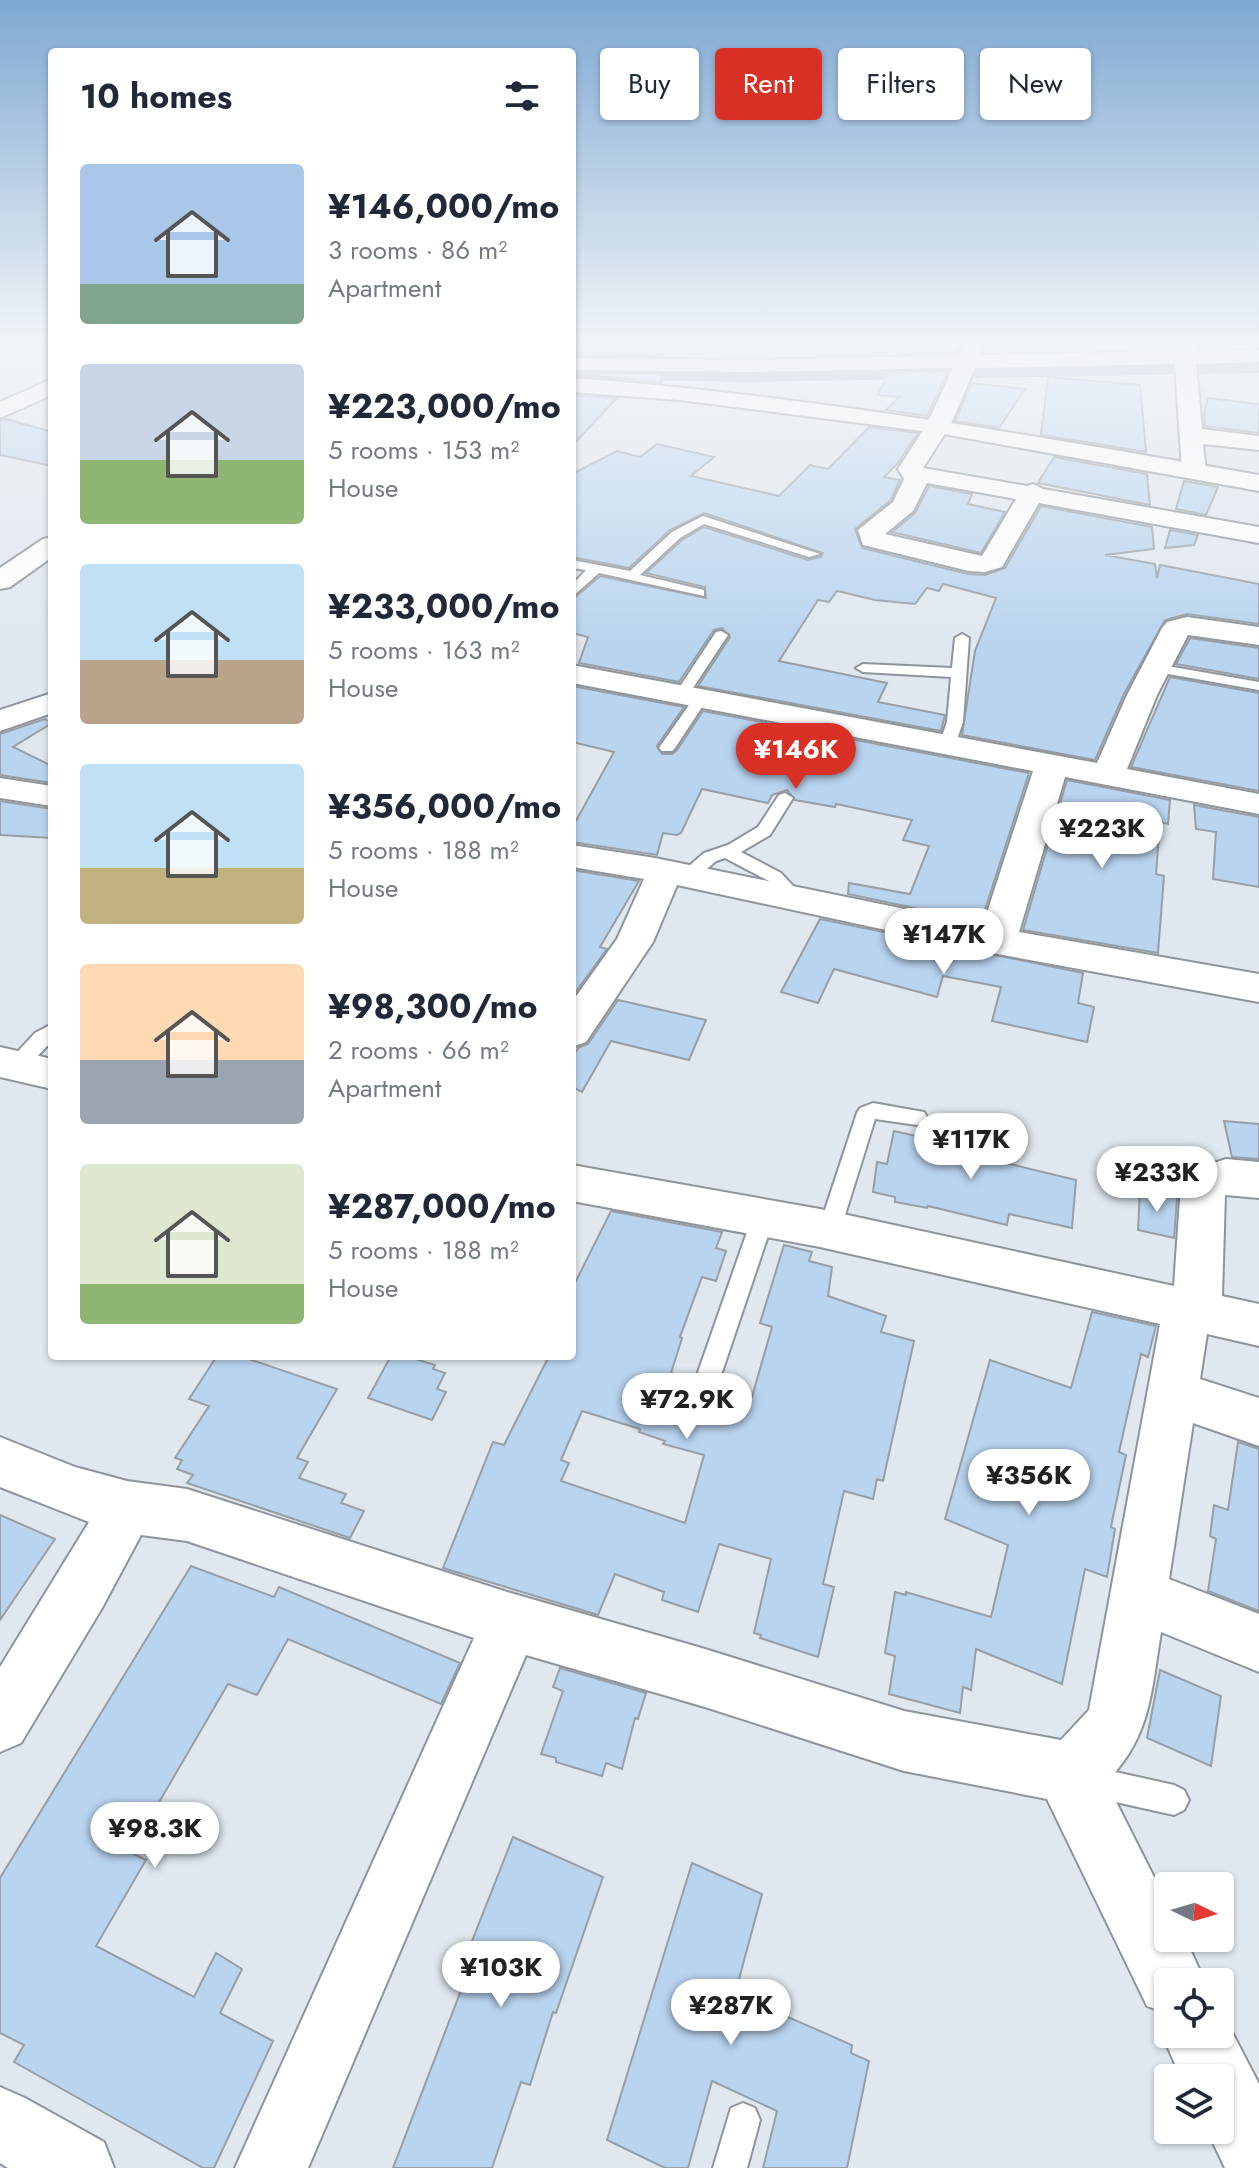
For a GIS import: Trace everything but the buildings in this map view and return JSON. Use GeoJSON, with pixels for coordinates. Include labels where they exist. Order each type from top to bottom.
{"type":"FeatureCollection","features":[{"type":"Feature","properties":{"kind":"street"},"geometry":{"type":"LineString","coordinates":[[926,444],[910,469],[918,476],[1033,492],[1259,535]]}},
{"type":"Feature","properties":{"kind":"street"},"geometry":{"type":"LineString","coordinates":[[1041,444],[1259,483]]}},
{"type":"Feature","properties":{"kind":"street"},"geometry":{"type":"LineString","coordinates":[[1191,444],[1194,471]]}},
{"type":"Feature","properties":{"kind":"street"},"geometry":{"type":"LineString","coordinates":[[918,476],[904,506],[871,530],[872,539],[969,563],[992,561],[1033,492]]}},
{"type":"Feature","properties":{"kind":"street"},"geometry":{"type":"LineString","coordinates":[[5,571],[48,547]]}},
{"type":"Feature","properties":{"kind":"street"},"geometry":{"type":"LineString","coordinates":[[5,571],[48,582]]}},
{"type":"Feature","properties":{"kind":"street"},"geometry":{"type":"LineString","coordinates":[[1108,775],[1156,668],[1181,625],[1259,636]]}},
{"type":"Feature","properties":{"kind":"street"},"geometry":{"type":"LineString","coordinates":[[576,675],[1259,804]]}},
{"type":"Feature","properties":{"kind":"street"},"geometry":{"type":"LineString","coordinates":[[0,721],[48,703]]}},
{"type":"Feature","properties":{"kind":"street"},"geometry":{"type":"LineString","coordinates":[[997,941],[1052,764]]}},
{"type":"Feature","properties":{"kind":"street"},"geometry":{"type":"LineString","coordinates":[[0,788],[48,795]]}},
{"type":"Feature","properties":{"kind":"street"},"geometry":{"type":"LineString","coordinates":[[576,857],[997,941],[1259,988]]}},
{"type":"Feature","properties":{"kind":"street"},"geometry":{"type":"LineString","coordinates":[[576,1026],[676,875]]}},
{"type":"Feature","properties":{"kind":"street"},"geometry":{"type":"LineString","coordinates":[[1068,1776],[1105,1740],[1117,1719],[1173,1393],[1192,1310],[1203,1185],[1226,1177],[1259,1180]]}},
{"type":"Feature","properties":{"kind":"street"},"geometry":{"type":"LineString","coordinates":[[576,1186],[829,1231],[1259,1325]]}},
{"type":"Feature","properties":{"kind":"street"},"geometry":{"type":"LineString","coordinates":[[1173,1393],[1259,1422]]}},
{"type":"Feature","properties":{"kind":"street"},"geometry":{"type":"LineString","coordinates":[[0,1462],[74,1492],[127,1507],[187,1515],[511,1622],[705,1678],[904,1741],[1058,1770],[1068,1776],[1164,1968]]}},
{"type":"Feature","properties":{"kind":"street"},"geometry":{"type":"LineString","coordinates":[[0,1722],[82,1588],[127,1507]]}},
{"type":"Feature","properties":{"kind":"street"},"geometry":{"type":"LineString","coordinates":[[1138,1595],[1259,1643]]}},
{"type":"Feature","properties":{"kind":"street"},"geometry":{"type":"LineString","coordinates":[[271,2168],[511,1622]]}},
{"type":"Feature","properties":{"kind":"street"},"geometry":{"type":"LineString","coordinates":[[1234,2110],[1259,2160]]}},
{"type":"Feature","properties":{"kind":"street"},"geometry":{"type":"LineString","coordinates":[[0,2123],[78,2168]]}},
{"type":"Feature","properties":{"kind":"lane"},"geometry":{"type":"LineString","coordinates":[[627,576],[633,575],[676,535],[703,520],[814,554]]}},
{"type":"Feature","properties":{"kind":"lane"},"geometry":{"type":"LineString","coordinates":[[576,565],[699,593]]}},
{"type":"Feature","properties":{"kind":"lane"},"geometry":{"type":"LineString","coordinates":[[576,589],[595,569]]}},
{"type":"Feature","properties":{"kind":"lane"},"geometry":{"type":"LineString","coordinates":[[667,748],[721,635]]}},
{"type":"Feature","properties":{"kind":"lane"},"geometry":{"type":"LineString","coordinates":[[947,745],[955,722],[962,638]]}},
{"type":"Feature","properties":{"kind":"lane"},"geometry":{"type":"LineString","coordinates":[[863,668],[959,673]]}},
{"type":"Feature","properties":{"kind":"lane"},"geometry":{"type":"LineString","coordinates":[[1156,668],[1259,686]]}},
{"type":"Feature","properties":{"kind":"lane"},"geometry":{"type":"LineString","coordinates":[[676,875],[764,831],[785,798]]}},
{"type":"Feature","properties":{"kind":"lane"},"geometry":{"type":"LineString","coordinates":[[725,851],[791,889],[797,900]]}},
{"type":"Feature","properties":{"kind":"lane"},"geometry":{"type":"LineString","coordinates":[[23,1067],[48,1034]]}},
{"type":"Feature","properties":{"kind":"lane"},"geometry":{"type":"LineString","coordinates":[[829,1231],[862,1119],[873,1111],[917,1117]]}},
{"type":"Feature","properties":{"kind":"lane"},"geometry":{"type":"LineString","coordinates":[[707,1381],[763,1218]]}},
{"type":"Feature","properties":{"kind":"lane"},"geometry":{"type":"LineString","coordinates":[[1068,1776],[1174,1800]]}},
{"type":"Feature","properties":{"kind":"lane"},"geometry":{"type":"LineString","coordinates":[[730,2168],[743,2120]]}}]}
